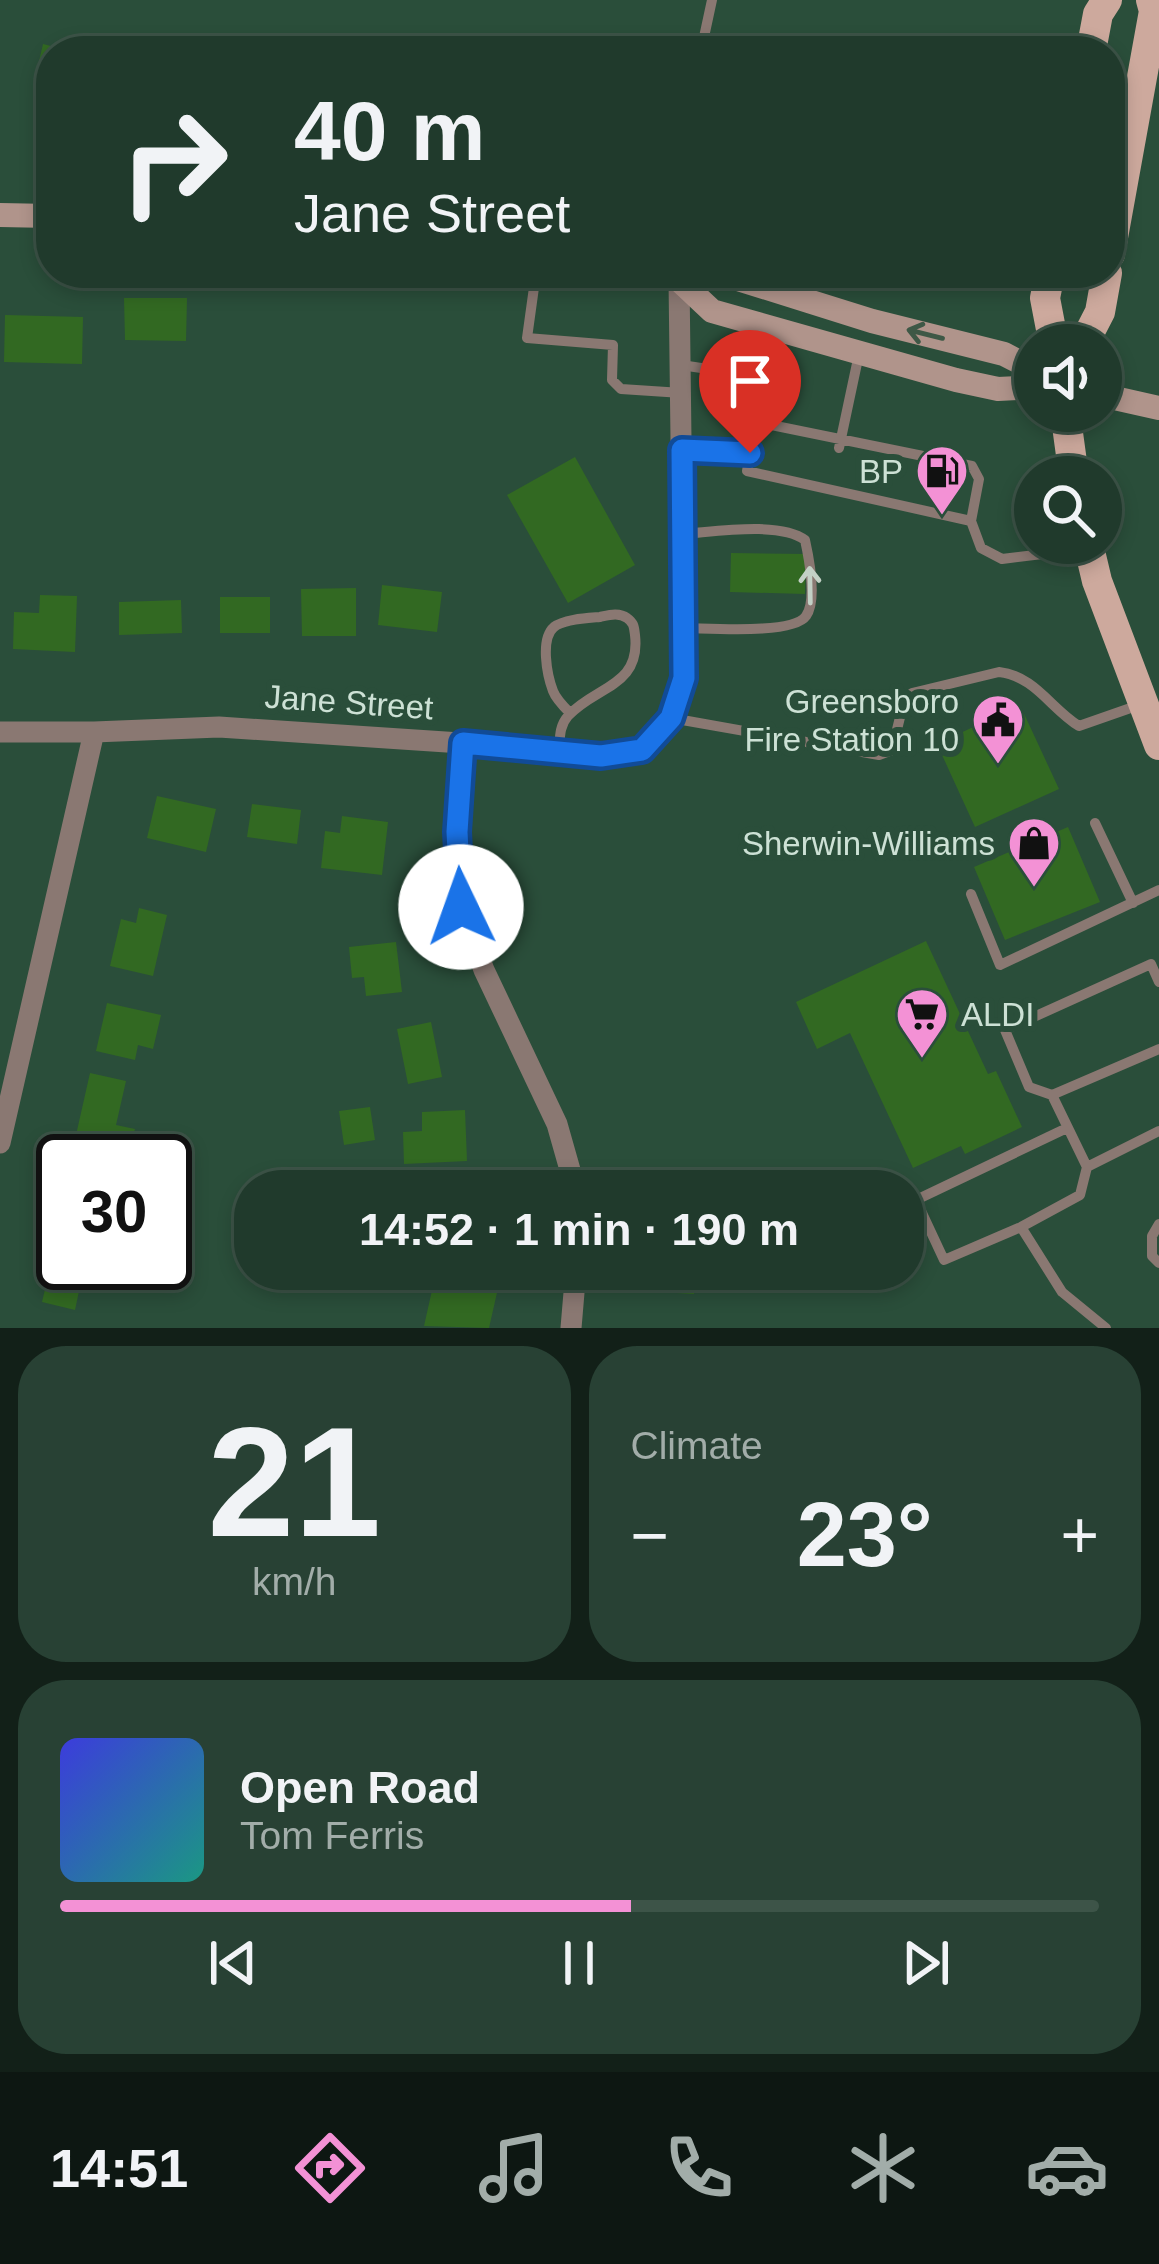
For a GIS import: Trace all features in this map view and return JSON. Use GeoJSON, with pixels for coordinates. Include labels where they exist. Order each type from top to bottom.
{"type":"FeatureCollection","features":[{"type":"Feature","properties":{"kind":"main road"},"geometry":{"type":"LineString","coordinates":[[1094,36],[1098,14],[1108,0]]}},
{"type":"Feature","properties":{"kind":"main road"},"geometry":{"type":"LineString","coordinates":[[1125,171],[1154,11],[1151,0]]}},
{"type":"Feature","properties":{"kind":"main road"},"geometry":{"type":"LineString","coordinates":[[0,215],[36,216]]}},
{"type":"Feature","properties":{"kind":"main road"},"geometry":{"type":"LineString","coordinates":[[686,288],[712,310],[860,354],[998,389],[1014,388]]}},
{"type":"Feature","properties":{"kind":"main road"},"geometry":{"type":"LineString","coordinates":[[767,288],[1014,358]]}},
{"type":"Feature","properties":{"kind":"main road"},"geometry":{"type":"LineString","coordinates":[[1048,288],[1050,324]]}},
{"type":"Feature","properties":{"kind":"main road"},"geometry":{"type":"LineString","coordinates":[[1094,324],[1104,288]]}},
{"type":"Feature","properties":{"kind":"main road"},"geometry":{"type":"LineString","coordinates":[[1122,399],[1159,408]]}},
{"type":"Feature","properties":{"kind":"main road"},"geometry":{"type":"LineString","coordinates":[[1093,564],[1159,745]]}},
{"type":"Feature","properties":{"kind":"street"},"geometry":{"type":"LineString","coordinates":[[671,718],[684,678],[682,394],[672,288]]}},
{"type":"Feature","properties":{"kind":"street","name":"Jane Street"},"geometry":{"type":"LineString","coordinates":[[0,732],[219,727],[601,756],[642,750],[671,718]]}},
{"type":"Feature","properties":{"kind":"street"},"geometry":{"type":"LineString","coordinates":[[0,1143],[94,732]]}},
{"type":"Feature","properties":{"kind":"street"},"geometry":{"type":"LineString","coordinates":[[463,743],[457,832],[461,907],[484,970],[557,1124],[570,1170]]}},
{"type":"Feature","properties":{"kind":"street"},"geometry":{"type":"LineString","coordinates":[[571,1328],[574,1290]]}},
{"type":"Feature","properties":{"kind":"lane"},"geometry":{"type":"LineString","coordinates":[[704,36],[712,0]]}},
{"type":"Feature","properties":{"kind":"lane"},"geometry":{"type":"LineString","coordinates":[[534,288],[527,338],[613,345],[612,380],[621,389],[682,394]]}},
{"type":"Feature","properties":{"kind":"lane"},"geometry":{"type":"LineString","coordinates":[[681,365],[755,376],[761,369],[770,327]]}},
{"type":"Feature","properties":{"kind":"lane"},"geometry":{"type":"LineString","coordinates":[[840,443],[860,354]]}},
{"type":"Feature","properties":{"kind":"lane"},"geometry":{"type":"LineString","coordinates":[[971,521],[868,491],[795,475],[747,471],[756,422],[940,466],[972,466],[979,479],[971,521],[981,548],[1002,559],[1014,557]]}},
{"type":"Feature","properties":{"kind":"lane"},"geometry":{"type":"LineString","coordinates":[[682,450],[750,453]]}},
{"type":"Feature","properties":{"kind":"lane"},"geometry":{"type":"LineString","coordinates":[[682,533],[779,530],[796,534],[805,540],[811,583],[810,610],[797,623],[756,629],[683,628]]}},
{"type":"Feature","properties":{"kind":"lane"},"geometry":{"type":"LineString","coordinates":[[559,751],[560,726],[570,713],[629,671],[636,642],[627,617],[591,618],[556,625],[551,631],[546,641],[552,689],[570,713]]}},
{"type":"Feature","properties":{"kind":"lane"},"geometry":{"type":"LineString","coordinates":[[671,718],[879,755],[892,750],[903,705],[912,693],[999,672],[1013,674],[1079,726],[1142,704]]}},
{"type":"Feature","properties":{"kind":"lane"},"geometry":{"type":"LineString","coordinates":[[1095,823],[1132,902]]}},
{"type":"Feature","properties":{"kind":"lane"},"geometry":{"type":"LineString","coordinates":[[971,893],[1000,964],[1159,890]]}},
{"type":"Feature","properties":{"kind":"lane"},"geometry":{"type":"LineString","coordinates":[[1159,982],[1151,964],[1005,1030],[1029,1087],[1052,1095],[1159,1048]]}},
{"type":"Feature","properties":{"kind":"lane"},"geometry":{"type":"LineString","coordinates":[[1052,1095],[1087,1167],[1080,1196],[944,1260],[916,1200],[1067,1127]]}},
{"type":"Feature","properties":{"kind":"lane"},"geometry":{"type":"LineString","coordinates":[[1087,1167],[1159,1131]]}},
{"type":"Feature","properties":{"kind":"lane"},"geometry":{"type":"LineString","coordinates":[[1159,1224],[1152,1236],[1152,1256],[1159,1263]]}},
{"type":"Feature","properties":{"kind":"lane"},"geometry":{"type":"LineString","coordinates":[[1021,1227],[1062,1292],[1106,1328]]}},
{"type":"Feature","properties":{"kind":"building"},"geometry":{"type":"Polygon","coordinates":[[[124,298],[187,298],[186,341],[125,340],[124,298]]]}},
{"type":"Feature","properties":{"kind":"building"},"geometry":{"type":"Polygon","coordinates":[[[5,315],[83,317],[82,364],[4,362],[5,315]]]}},
{"type":"Feature","properties":{"kind":"building"},"geometry":{"type":"Polygon","coordinates":[[[575,457],[635,565],[568,603],[507,495],[575,457]]]}},
{"type":"Feature","properties":{"kind":"building"},"geometry":{"type":"Polygon","coordinates":[[[731,553],[806,554],[805,594],[730,592],[731,553]]]}},
{"type":"Feature","properties":{"kind":"building"},"geometry":{"type":"Polygon","coordinates":[[[382,585],[442,592],[437,632],[378,625],[382,585]]]}},
{"type":"Feature","properties":{"kind":"building"},"geometry":{"type":"Polygon","coordinates":[[[356,588],[356,636],[302,636],[301,589],[356,588]]]}},
{"type":"Feature","properties":{"kind":"building"},"geometry":{"type":"Polygon","coordinates":[[[40,595],[77,596],[75,652],[13,649],[14,612],[39,613],[40,595]]]}},
{"type":"Feature","properties":{"kind":"building"},"geometry":{"type":"Polygon","coordinates":[[[220,597],[270,597],[270,633],[220,633],[220,597]]]}},
{"type":"Feature","properties":{"kind":"building"},"geometry":{"type":"Polygon","coordinates":[[[181,600],[182,633],[119,635],[119,602],[181,600]]]}},
{"type":"Feature","properties":{"kind":"building","name":"Greensboro Fire Station 10"},"geometry":{"type":"Polygon","coordinates":[[[1020,705],[1059,789],[975,827],[937,744],[1020,705]]]}},
{"type":"Feature","properties":{"kind":"building"},"geometry":{"type":"Polygon","coordinates":[[[157,796],[216,809],[206,852],[147,838],[157,796]]]}},
{"type":"Feature","properties":{"kind":"building"},"geometry":{"type":"Polygon","coordinates":[[[252,804],[301,810],[297,844],[247,837],[252,804]]]}},
{"type":"Feature","properties":{"kind":"building"},"geometry":{"type":"Polygon","coordinates":[[[342,816],[388,822],[382,875],[321,868],[325,831],[340,833],[342,816]]]}},
{"type":"Feature","properties":{"kind":"building"},"geometry":{"type":"Polygon","coordinates":[[[1068,827],[1100,902],[1005,940],[974,867],[1068,827]]]}},
{"type":"Feature","properties":{"kind":"building"},"geometry":{"type":"Polygon","coordinates":[[[139,908],[167,915],[153,976],[110,966],[121,919],[136,923],[139,908]]]}},
{"type":"Feature","properties":{"kind":"building","name":"ALDI"},"geometry":{"type":"Polygon","coordinates":[[[926,941],[988,1074],[996,1071],[1022,1127],[965,1154],[961,1146],[913,1168],[850,1033],[817,1049],[796,1002],[926,941]]]}},
{"type":"Feature","properties":{"kind":"building"},"geometry":{"type":"Polygon","coordinates":[[[396,942],[402,992],[366,996],[364,977],[352,978],[349,947],[396,942]]]}},
{"type":"Feature","properties":{"kind":"building"},"geometry":{"type":"Polygon","coordinates":[[[107,1003],[161,1015],[153,1049],[138,1045],[135,1060],[96,1051],[107,1003]]]}},
{"type":"Feature","properties":{"kind":"building"},"geometry":{"type":"Polygon","coordinates":[[[431,1022],[442,1077],[408,1084],[397,1029],[431,1022]]]}},
{"type":"Feature","properties":{"kind":"building"},"geometry":{"type":"Polygon","coordinates":[[[90,1073],[126,1081],[116,1125],[135,1129],[134,1134],[76,1134],[90,1073]]]}},
{"type":"Feature","properties":{"kind":"building"},"geometry":{"type":"Polygon","coordinates":[[[370,1107],[375,1140],[344,1145],[339,1111],[370,1107]]]}},
{"type":"Feature","properties":{"kind":"building"},"geometry":{"type":"Polygon","coordinates":[[[465,1110],[467,1161],[404,1164],[403,1132],[422,1131],[422,1112],[465,1110]]]}},
{"type":"Feature","properties":{"kind":"building"},"geometry":{"type":"Polygon","coordinates":[[[45,1290],[79,1290],[75,1310],[42,1302],[45,1290]]]}},
{"type":"Feature","properties":{"kind":"building"},"geometry":{"type":"Polygon","coordinates":[[[432,1290],[498,1290],[489,1328],[424,1326],[432,1290]]]}},
{"type":"Feature","properties":{"kind":"building"},"geometry":{"type":"Polygon","coordinates":[[[659,1290],[694,1290],[694,1294],[659,1290]]]}},
{"type":"Feature","properties":{"kind":"place","name":"BP"},"geometry":{"type":"Point","coordinates":[942,517]}},
{"type":"Feature","properties":{"kind":"place","name":"Greensboro Fire Station 10"},"geometry":{"type":"Point","coordinates":[998,766]}},
{"type":"Feature","properties":{"kind":"place","name":"Sherwin-Williams"},"geometry":{"type":"Point","coordinates":[1034,889]}},
{"type":"Feature","properties":{"kind":"place","name":"ALDI"},"geometry":{"type":"Point","coordinates":[922,1060]}},
{"type":"Feature","properties":{"kind":"route"},"geometry":{"type":"LineString","coordinates":[[461,907],[457,832],[463,743],[601,756],[642,750],[671,718],[684,678],[682,450],[750,453]]}}]}
